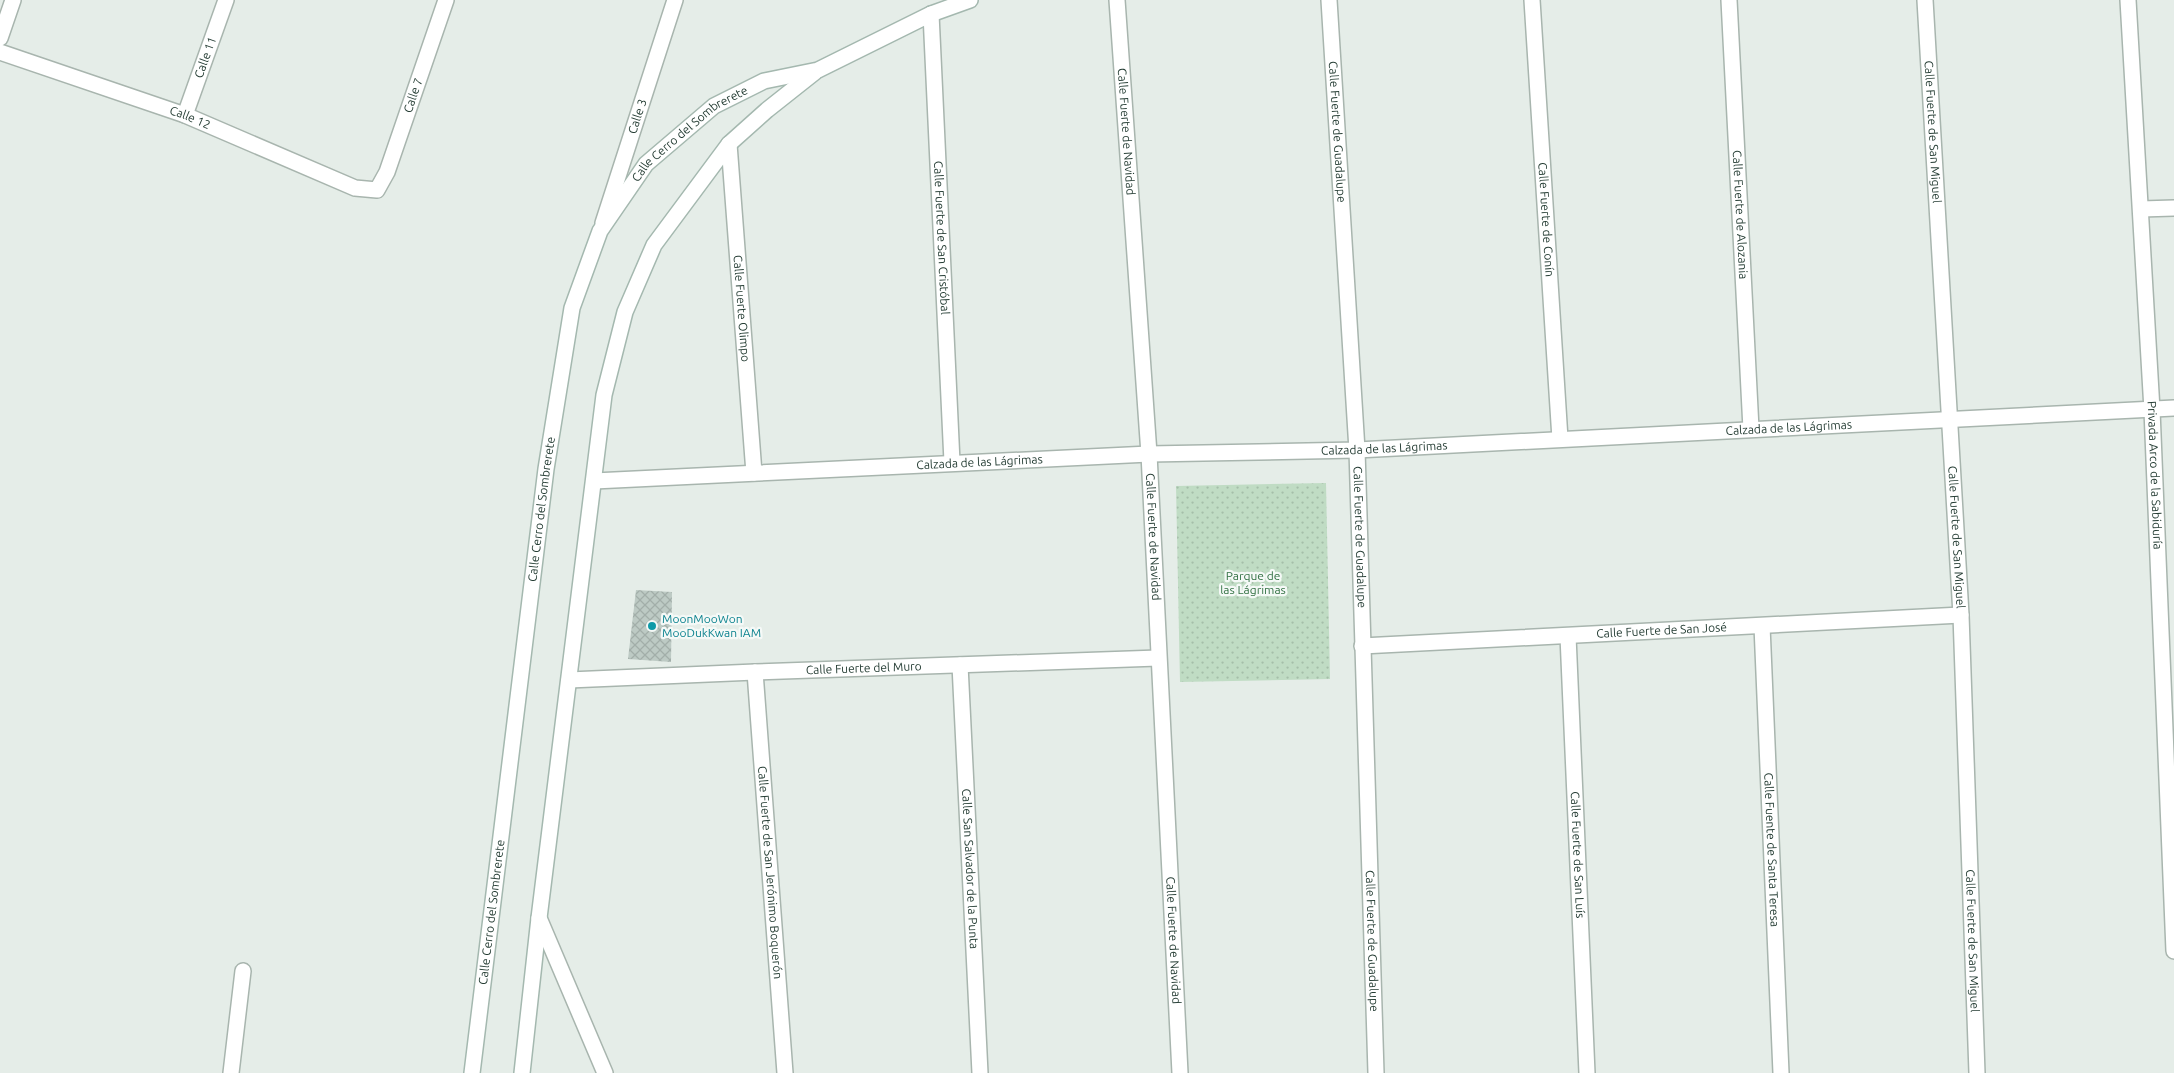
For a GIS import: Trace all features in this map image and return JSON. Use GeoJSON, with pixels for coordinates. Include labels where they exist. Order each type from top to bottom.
{"type":"FeatureCollection","features":[{"type":"Feature","properties":{"kind":"street"},"geometry":{"type":"LineString","coordinates":[[0,38],[13,0]]}},
{"type":"Feature","properties":{"kind":"street","name":"Calle 11"},"geometry":{"type":"LineString","coordinates":[[185,116],[226,0]]}},
{"type":"Feature","properties":{"kind":"street","name":"Calle 7"},"geometry":{"type":"LineString","coordinates":[[377,190],[387,172],[446,0]]}},
{"type":"Feature","properties":{"kind":"street","name":"Calle 3"},"geometry":{"type":"LineString","coordinates":[[600,231],[675,0]]}},
{"type":"Feature","properties":{"kind":"street","name":"Calle Cerro del Sombrerete"},"geometry":{"type":"LineString","coordinates":[[522,1073],[539,918],[604,395],[625,312],[654,245],[729,144],[767,110],[818,70],[931,14],[970,0]]}},
{"type":"Feature","properties":{"kind":"street","name":"Calle Fuerte de Navidad"},"geometry":{"type":"LineString","coordinates":[[1117,0],[1149,454],[1180,1073]]}},
{"type":"Feature","properties":{"kind":"street","name":"Calle Fuerte de Guadalupe"},"geometry":{"type":"LineString","coordinates":[[1329,0],[1357,450],[1376,1073]]}},
{"type":"Feature","properties":{"kind":"street","name":"Calle Fuerte de Conín"},"geometry":{"type":"LineString","coordinates":[[1532,0],[1560,439]]}},
{"type":"Feature","properties":{"kind":"street","name":"Calle Fuerte de Alozania"},"geometry":{"type":"LineString","coordinates":[[1729,0],[1752,429]]}},
{"type":"Feature","properties":{"kind":"street","name":"Calle Fuerte de San Miguel"},"geometry":{"type":"LineString","coordinates":[[1924,0],[1961,615],[1977,1073]]}},
{"type":"Feature","properties":{"kind":"street","name":"Privada Arco de la Sabiduría"},"geometry":{"type":"LineString","coordinates":[[2128,0],[2152,410],[2174,951]]}},
{"type":"Feature","properties":{"kind":"street","name":"Calle Fuerte de San Cristóbal"},"geometry":{"type":"LineString","coordinates":[[931,14],[952,462]]}},
{"type":"Feature","properties":{"kind":"street","name":"Calle 12"},"geometry":{"type":"LineString","coordinates":[[0,52],[185,116],[355,188],[377,190]]}},
{"type":"Feature","properties":{"kind":"street","name":"Calle Cerro del Sombrerete"},"geometry":{"type":"LineString","coordinates":[[472,1073],[546,469],[572,308],[600,231],[646,164],[714,106],[764,81],[818,70]]}},
{"type":"Feature","properties":{"kind":"street","name":"Calle Fuerte Olimpo"},"geometry":{"type":"LineString","coordinates":[[729,144],[754,473]]}},
{"type":"Feature","properties":{"kind":"street"},"geometry":{"type":"LineString","coordinates":[[2140,209],[2174,208]]}},
{"type":"Feature","properties":{"kind":"street","name":"Calzada de las Lágrimas"},"geometry":{"type":"LineString","coordinates":[[594,481],[952,462],[1149,454],[1357,450],[2174,408]]}},
{"type":"Feature","properties":{"kind":"street","name":"Calle Fuerte de San José"},"geometry":{"type":"LineString","coordinates":[[1362,646],[1961,615]]}},
{"type":"Feature","properties":{"kind":"street","name":"Calle Fuente de Santa Teresa"},"geometry":{"type":"LineString","coordinates":[[1762,626],[1782,1073]]}},
{"type":"Feature","properties":{"kind":"street","name":"Calle Fuerte de San Luís"},"geometry":{"type":"LineString","coordinates":[[1568,636],[1587,1073]]}},
{"type":"Feature","properties":{"kind":"street","name":"Calle Fuerte del Muro"},"geometry":{"type":"LineString","coordinates":[[569,680],[1158,658]]}},
{"type":"Feature","properties":{"kind":"street","name":"Calle San Salvador de la Punta"},"geometry":{"type":"LineString","coordinates":[[960,665],[980,1073]]}},
{"type":"Feature","properties":{"kind":"street","name":"Calle Fuerte de San Jerónimo Boquerón"},"geometry":{"type":"LineString","coordinates":[[755,672],[785,1073]]}},
{"type":"Feature","properties":{"kind":"street"},"geometry":{"type":"LineString","coordinates":[[539,918],[605,1073]]}},
{"type":"Feature","properties":{"kind":"street"},"geometry":{"type":"LineString","coordinates":[[231,1073],[243,971]]}},
{"type":"Feature","properties":{"kind":"green space","name":"Parque de las Lágrimas"},"geometry":{"type":"Polygon","coordinates":[[[1326,483],[1330,679],[1180,682],[1176,486],[1326,483]]]}},
{"type":"Feature","properties":{"kind":"building","name":"MoonMooWon MooDukKwan IAM"},"geometry":{"type":"Polygon","coordinates":[[[636,590],[672,592],[671,662],[628,659],[636,590]]]}},
{"type":"Feature","properties":{"kind":"place","name":"MoonMooWon MooDukKwan IAM"},"geometry":{"type":"Point","coordinates":[652,626]}}]}
